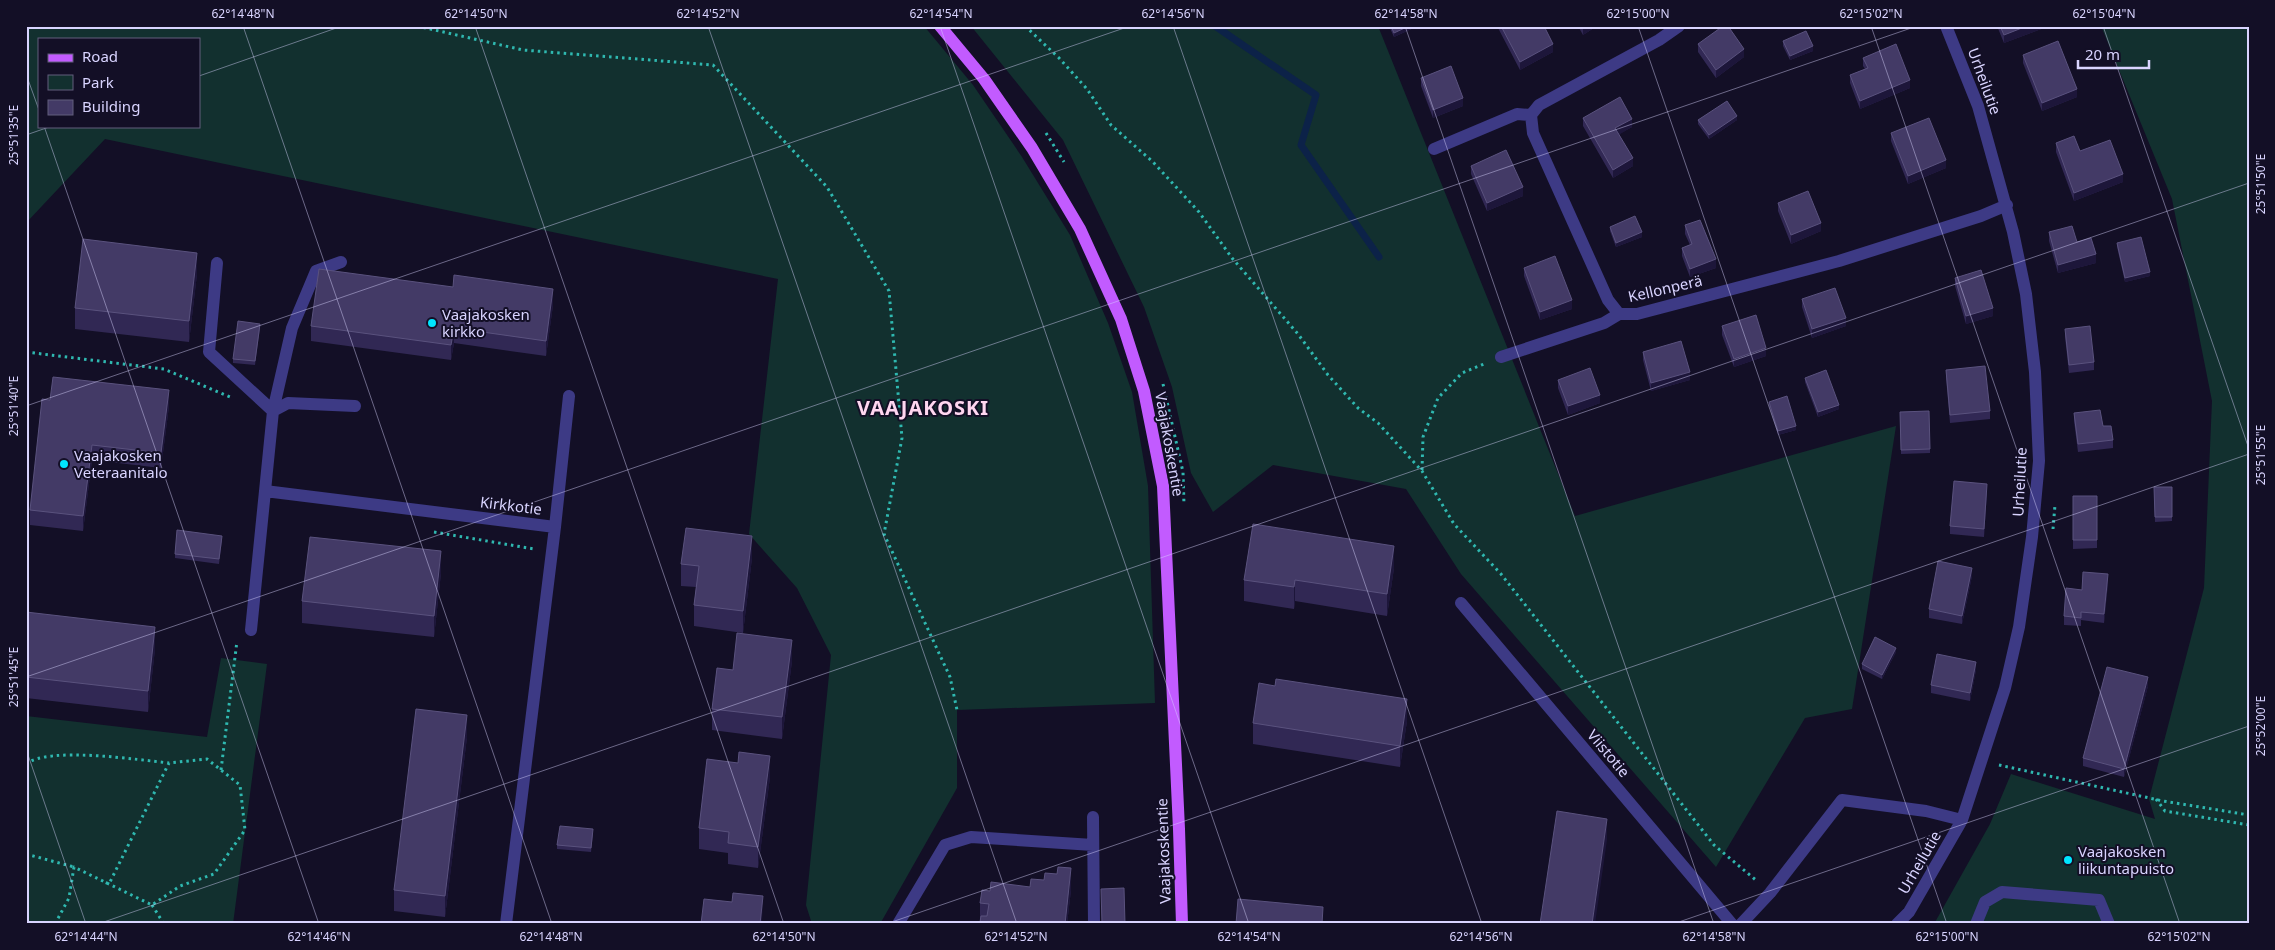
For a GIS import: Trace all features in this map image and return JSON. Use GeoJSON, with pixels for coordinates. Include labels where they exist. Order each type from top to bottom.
{"type":"FeatureCollection","features":[{"type":"Feature","properties":{"kind":"main road","name":"Vaajakoskentie"},"geometry":{"type":"LineString","coordinates":[[940,26],[984,79],[1027,140],[1080,230],[1121,319],[1144,391],[1163,486],[1179,811],[1182,924]]}},
{"type":"Feature","properties":{"kind":"street"},"geometry":{"type":"LineString","coordinates":[[1434,149],[1517,114],[1531,115],[1545,101],[1659,40],[1679,26]]}},
{"type":"Feature","properties":{"kind":"street","name":"Urheilutie"},"geometry":{"type":"LineString","coordinates":[[1897,924],[1908,912],[1962,820],[2005,688],[2020,627],[2032,537],[2039,461],[2035,372],[2026,294],[2007,205],[1978,106],[1946,26]]}},
{"type":"Feature","properties":{"kind":"street","name":"Kellonperä"},"geometry":{"type":"LineString","coordinates":[[1531,115],[1532,133],[1608,300],[1619,314],[1637,314],[1840,261],[1981,216],[2007,205]]}},
{"type":"Feature","properties":{"kind":"street"},"geometry":{"type":"LineString","coordinates":[[217,262],[209,352],[273,411]]}},
{"type":"Feature","properties":{"kind":"street"},"geometry":{"type":"LineString","coordinates":[[251,630],[273,411],[292,328],[316,271],[341,262]]}},
{"type":"Feature","properties":{"kind":"street"},"geometry":{"type":"LineString","coordinates":[[1501,357],[1604,323],[1619,314]]}},
{"type":"Feature","properties":{"kind":"street"},"geometry":{"type":"LineString","coordinates":[[555,526],[569,396]]}},
{"type":"Feature","properties":{"kind":"street"},"geometry":{"type":"LineString","coordinates":[[273,411],[288,404],[355,406]]}},
{"type":"Feature","properties":{"kind":"street","name":"Kirkkotie"},"geometry":{"type":"LineString","coordinates":[[265,491],[555,526],[506,924]]}},
{"type":"Feature","properties":{"kind":"street","name":"Viistotie"},"geometry":{"type":"LineString","coordinates":[[1461,603],[1732,924]]}},
{"type":"Feature","properties":{"kind":"street"},"geometry":{"type":"LineString","coordinates":[[1741,924],[1770,893],[1842,800],[1926,811],[1962,820]]}},
{"type":"Feature","properties":{"kind":"street"},"geometry":{"type":"LineString","coordinates":[[1093,816],[1094,924]]}},
{"type":"Feature","properties":{"kind":"street"},"geometry":{"type":"LineString","coordinates":[[898,924],[945,845],[971,837],[1093,845]]}},
{"type":"Feature","properties":{"kind":"street"},"geometry":{"type":"LineString","coordinates":[[1976,924],[1985,902],[2002,892],[2099,900],[2109,924]]}},
{"type":"Feature","properties":{"kind":"path"},"geometry":{"type":"LineString","coordinates":[[417,26],[523,50],[713,65],[827,187],[889,291],[902,438],[884,534],[950,677],[957,710]]}},
{"type":"Feature","properties":{"kind":"path"},"geometry":{"type":"LineString","coordinates":[[1025,26],[1059,58],[1087,89],[1111,125],[1153,162],[1199,212],[1232,258],[1298,334],[1328,376],[1358,408],[1378,424],[1422,471],[1454,524],[1501,574],[1714,844],[1770,893]]}},
{"type":"Feature","properties":{"kind":"path"},"geometry":{"type":"LineString","coordinates":[[26,352],[164,370],[232,398]]}},
{"type":"Feature","properties":{"kind":"path"},"geometry":{"type":"LineString","coordinates":[[1422,471],[1423,437],[1438,398],[1462,373],[1501,357]]}},
{"type":"Feature","properties":{"kind":"path"},"geometry":{"type":"LineString","coordinates":[[2052,534],[2055,496]]}},
{"type":"Feature","properties":{"kind":"path"},"geometry":{"type":"LineString","coordinates":[[426,531],[552,552]]}},
{"type":"Feature","properties":{"kind":"path"},"geometry":{"type":"LineString","coordinates":[[221,770],[236,652]]}},
{"type":"Feature","properties":{"kind":"path"},"geometry":{"type":"LineString","coordinates":[[26,764],[34,758],[88,755],[169,763],[207,759],[240,785],[245,830],[214,874],[180,886],[152,905]]}},
{"type":"Feature","properties":{"kind":"path"},"geometry":{"type":"LineString","coordinates":[[104,882],[109,884],[169,763]]}},
{"type":"Feature","properties":{"kind":"path"},"geometry":{"type":"LineString","coordinates":[[1995,772],[1997,764],[2156,799],[2249,815]]}},
{"type":"Feature","properties":{"kind":"path"},"geometry":{"type":"LineString","coordinates":[[2156,799],[2165,811],[2249,825]]}},
{"type":"Feature","properties":{"kind":"path"},"geometry":{"type":"LineString","coordinates":[[26,854],[74,867],[152,905],[164,924]]}},
{"type":"Feature","properties":{"kind":"path"},"geometry":{"type":"LineString","coordinates":[[55,924],[69,898],[74,867]]}},
{"type":"Feature","properties":{"kind":"green space"},"geometry":{"type":"Polygon","coordinates":[[[26,26],[924,26],[973,85],[1022,157],[1070,235],[1108,323],[1132,392],[1148,486],[1155,703],[957,710],[957,788],[880,924],[812,924],[806,905],[831,655],[797,588],[749,534],[778,279],[105,139],[26,223],[26,26]]]}},
{"type":"Feature","properties":{"kind":"green space"},"geometry":{"type":"Polygon","coordinates":[[[971,26],[1378,26],[1575,516],[1896,426],[1852,709],[1805,718],[1716,867],[1461,574],[1406,489],[1273,465],[1213,512],[1191,473],[1172,387],[1144,307],[1063,140],[971,26]]]}},
{"type":"Feature","properties":{"kind":"green space"},"geometry":{"type":"Polygon","coordinates":[[[2101,26],[2249,26],[2249,924],[1934,924],[1990,824],[2011,774],[2155,819],[2149,799],[2204,588],[2212,401],[2172,199],[2101,26]]]}},
{"type":"Feature","properties":{"kind":"green space"},"geometry":{"type":"Polygon","coordinates":[[[221,658],[267,664],[233,924],[26,924],[26,716],[207,737],[221,658]]]}},
{"type":"Feature","properties":{"kind":"building"},"geometry":{"type":"Polygon","coordinates":[[[1391,26],[1409,26],[1394,33],[1391,26]]]}},
{"type":"Feature","properties":{"kind":"building"},"geometry":{"type":"Polygon","coordinates":[[[1501,26],[1544,26],[1553,44],[1520,62],[1501,26]]]}},
{"type":"Feature","properties":{"kind":"building"},"geometry":{"type":"Polygon","coordinates":[[[1723,26],[1728,26],[1744,49],[1716,70],[1698,44],[1723,26]]]}},
{"type":"Feature","properties":{"kind":"building"},"geometry":{"type":"Polygon","coordinates":[[[2000,26],[2027,26],[2004,35],[2000,26]]]}},
{"type":"Feature","properties":{"kind":"building"},"geometry":{"type":"Polygon","coordinates":[[[1806,31],[1813,46],[1790,56],[1783,41],[1806,31]]]}},
{"type":"Feature","properties":{"kind":"building"},"geometry":{"type":"Polygon","coordinates":[[[2058,41],[2077,89],[2042,103],[2023,55],[2058,41]]]}},
{"type":"Feature","properties":{"kind":"building"},"geometry":{"type":"Polygon","coordinates":[[[1896,44],[1910,80],[1860,101],[1850,75],[1868,68],[1863,58],[1896,44]]]}},
{"type":"Feature","properties":{"kind":"building"},"geometry":{"type":"Polygon","coordinates":[[[1451,66],[1463,98],[1433,110],[1421,78],[1451,66]]]}},
{"type":"Feature","properties":{"kind":"building"},"geometry":{"type":"Polygon","coordinates":[[[1620,97],[1632,119],[1615,128],[1633,158],[1613,170],[1583,118],[1620,97]]]}},
{"type":"Feature","properties":{"kind":"building"},"geometry":{"type":"Polygon","coordinates":[[[1727,101],[1737,116],[1709,135],[1698,120],[1727,101]]]}},
{"type":"Feature","properties":{"kind":"building"},"geometry":{"type":"Polygon","coordinates":[[[1929,118],[1946,160],[1908,176],[1891,133],[1929,118]]]}},
{"type":"Feature","properties":{"kind":"building"},"geometry":{"type":"Polygon","coordinates":[[[2074,136],[2080,151],[2110,140],[2123,174],[2074,193],[2056,143],[2074,136]]]}},
{"type":"Feature","properties":{"kind":"building"},"geometry":{"type":"Polygon","coordinates":[[[1506,150],[1523,187],[1487,203],[1471,166],[1506,150]]]}},
{"type":"Feature","properties":{"kind":"building"},"geometry":{"type":"Polygon","coordinates":[[[1808,191],[1821,223],[1791,235],[1778,203],[1808,191]]]}},
{"type":"Feature","properties":{"kind":"building"},"geometry":{"type":"Polygon","coordinates":[[[1635,216],[1642,232],[1616,243],[1610,227],[1635,216]]]}},
{"type":"Feature","properties":{"kind":"building"},"geometry":{"type":"Polygon","coordinates":[[[1700,220],[1716,259],[1690,269],[1682,248],[1692,244],[1685,225],[1700,220]]]}},
{"type":"Feature","properties":{"kind":"building"},"geometry":{"type":"Polygon","coordinates":[[[2072,226],[2077,242],[2091,238],[2096,254],[2058,265],[2049,232],[2072,226]]]}},
{"type":"Feature","properties":{"kind":"building"},"geometry":{"type":"Polygon","coordinates":[[[2141,237],[2150,272],[2125,278],[2117,243],[2141,237]]]}},
{"type":"Feature","properties":{"kind":"building"},"geometry":{"type":"Polygon","coordinates":[[[83,239],[197,253],[189,321],[75,308],[83,239]]]}},
{"type":"Feature","properties":{"kind":"building"},"geometry":{"type":"Polygon","coordinates":[[[1555,256],[1572,300],[1540,312],[1524,268],[1555,256]]]}},
{"type":"Feature","properties":{"kind":"building","name":"Vaajakosken kirkko"},"geometry":{"type":"Polygon","coordinates":[[[319,269],[453,287],[454,275],[553,289],[546,341],[454,328],[451,345],[311,326],[319,269]]]}},
{"type":"Feature","properties":{"kind":"building"},"geometry":{"type":"Polygon","coordinates":[[[1981,270],[1993,308],[1966,316],[1955,278],[1981,270]]]}},
{"type":"Feature","properties":{"kind":"building"},"geometry":{"type":"Polygon","coordinates":[[[1835,288],[1846,318],[1812,329],[1802,299],[1835,288]]]}},
{"type":"Feature","properties":{"kind":"building"},"geometry":{"type":"Polygon","coordinates":[[[1756,315],[1766,348],[1734,359],[1722,326],[1756,315]]]}},
{"type":"Feature","properties":{"kind":"building"},"geometry":{"type":"Polygon","coordinates":[[[238,321],[260,324],[255,361],[233,359],[238,321]]]}},
{"type":"Feature","properties":{"kind":"building"},"geometry":{"type":"Polygon","coordinates":[[[2090,326],[2094,362],[2069,365],[2065,329],[2090,326]]]}},
{"type":"Feature","properties":{"kind":"building"},"geometry":{"type":"Polygon","coordinates":[[[1681,341],[1690,372],[1651,383],[1643,352],[1681,341]]]}},
{"type":"Feature","properties":{"kind":"building"},"geometry":{"type":"Polygon","coordinates":[[[1985,366],[1990,411],[1950,415],[1946,370],[1985,366]]]}},
{"type":"Feature","properties":{"kind":"building"},"geometry":{"type":"Polygon","coordinates":[[[1590,368],[1600,395],[1568,406],[1558,380],[1590,368]]]}},
{"type":"Feature","properties":{"kind":"building"},"geometry":{"type":"Polygon","coordinates":[[[1826,370],[1839,405],[1818,412],[1805,378],[1826,370]]]}},
{"type":"Feature","properties":{"kind":"building","name":"Vaajakosken Veteraanitalo"},"geometry":{"type":"Polygon","coordinates":[[[53,377],[169,390],[161,453],[92,445],[83,516],[30,510],[42,399],[50,400],[53,377]]]}},
{"type":"Feature","properties":{"kind":"building"},"geometry":{"type":"Polygon","coordinates":[[[1787,396],[1796,426],[1778,431],[1769,402],[1787,396]]]}},
{"type":"Feature","properties":{"kind":"building"},"geometry":{"type":"Polygon","coordinates":[[[2100,410],[2103,426],[2111,426],[2113,440],[2078,444],[2074,413],[2100,410]]]}},
{"type":"Feature","properties":{"kind":"building"},"geometry":{"type":"Polygon","coordinates":[[[1929,411],[1930,449],[1901,450],[1900,412],[1929,411]]]}},
{"type":"Feature","properties":{"kind":"building"},"geometry":{"type":"Polygon","coordinates":[[[1954,481],[1987,484],[1984,529],[1950,526],[1954,481]]]}},
{"type":"Feature","properties":{"kind":"building"},"geometry":{"type":"Polygon","coordinates":[[[2154,487],[2172,487],[2172,517],[2155,517],[2154,487]]]}},
{"type":"Feature","properties":{"kind":"building"},"geometry":{"type":"Polygon","coordinates":[[[2073,496],[2097,496],[2097,540],[2073,540],[2073,496]]]}},
{"type":"Feature","properties":{"kind":"building"},"geometry":{"type":"Polygon","coordinates":[[[1253,524],[1394,546],[1387,594],[1295,580],[1294,587],[1244,580],[1253,524]]]}},
{"type":"Feature","properties":{"kind":"building"},"geometry":{"type":"Polygon","coordinates":[[[686,528],[752,536],[743,611],[694,605],[699,566],[681,564],[686,528]]]}},
{"type":"Feature","properties":{"kind":"building"},"geometry":{"type":"Polygon","coordinates":[[[177,530],[222,536],[219,559],[175,554],[177,530]]]}},
{"type":"Feature","properties":{"kind":"building"},"geometry":{"type":"Polygon","coordinates":[[[310,537],[441,551],[434,616],[302,601],[310,537]]]}},
{"type":"Feature","properties":{"kind":"building"},"geometry":{"type":"Polygon","coordinates":[[[1938,561],[1972,568],[1962,616],[1929,609],[1938,561]]]}},
{"type":"Feature","properties":{"kind":"building"},"geometry":{"type":"Polygon","coordinates":[[[2083,572],[2108,574],[2104,614],[2081,612],[2081,618],[2064,616],[2066,588],[2082,590],[2083,572]]]}},
{"type":"Feature","properties":{"kind":"building"},"geometry":{"type":"Polygon","coordinates":[[[26,612],[155,627],[148,691],[26,677],[26,612]]]}},
{"type":"Feature","properties":{"kind":"building"},"geometry":{"type":"Polygon","coordinates":[[[737,633],[792,640],[782,717],[712,709],[717,668],[733,670],[737,633]]]}},
{"type":"Feature","properties":{"kind":"building"},"geometry":{"type":"Polygon","coordinates":[[[1875,637],[1896,648],[1882,675],[1862,664],[1875,637]]]}},
{"type":"Feature","properties":{"kind":"building"},"geometry":{"type":"Polygon","coordinates":[[[1937,654],[1976,662],[1970,693],[1931,685],[1937,654]]]}},
{"type":"Feature","properties":{"kind":"building"},"geometry":{"type":"Polygon","coordinates":[[[2107,667],[2148,677],[2124,769],[2083,758],[2107,667]]]}},
{"type":"Feature","properties":{"kind":"building"},"geometry":{"type":"Polygon","coordinates":[[[1276,679],[1407,699],[1400,746],[1253,723],[1259,683],[1275,686],[1276,679]]]}},
{"type":"Feature","properties":{"kind":"building"},"geometry":{"type":"Polygon","coordinates":[[[416,709],[467,715],[445,896],[394,890],[416,709]]]}},
{"type":"Feature","properties":{"kind":"building"},"geometry":{"type":"Polygon","coordinates":[[[739,752],[770,756],[758,847],[728,843],[729,832],[699,828],[707,759],[738,763],[739,752]]]}},
{"type":"Feature","properties":{"kind":"building"},"geometry":{"type":"Polygon","coordinates":[[[1557,811],[1607,819],[1592,924],[1540,924],[1557,811]]]}},
{"type":"Feature","properties":{"kind":"building"},"geometry":{"type":"Polygon","coordinates":[[[560,826],[593,829],[591,848],[557,845],[560,826]]]}},
{"type":"Feature","properties":{"kind":"building"},"geometry":{"type":"Polygon","coordinates":[[[1058,867],[1071,868],[1065,924],[972,924],[972,922],[980,922],[981,916],[987,916],[989,904],[980,903],[982,890],[990,891],[991,882],[1030,887],[1031,879],[1044,880],[1045,873],[1057,874],[1058,867]]]}},
{"type":"Feature","properties":{"kind":"building"},"geometry":{"type":"Polygon","coordinates":[[[1124,888],[1125,924],[1102,924],[1101,889],[1124,888]]]}},
{"type":"Feature","properties":{"kind":"building"},"geometry":{"type":"Polygon","coordinates":[[[733,893],[763,896],[760,924],[701,924],[704,899],[732,902],[733,893]]]}},
{"type":"Feature","properties":{"kind":"building"},"geometry":{"type":"Polygon","coordinates":[[[1238,899],[1323,907],[1322,924],[1236,924],[1238,899]]]}},
{"type":"Feature","properties":{"kind":"waterway"},"geometry":{"type":"LineString","coordinates":[[1215,26],[1316,95],[1301,145],[1379,257]]}},
{"type":"Feature","properties":{"kind":"place","name":"Vaajakosken kirkko"},"geometry":{"type":"Point","coordinates":[432,323]}},
{"type":"Feature","properties":{"kind":"place","name":"Vaajakosken Veteraanitalo"},"geometry":{"type":"Point","coordinates":[64,464]}},
{"type":"Feature","properties":{"kind":"place","name":"Vaajakosken liikuntapuisto"},"geometry":{"type":"Point","coordinates":[2068,860]}},
{"type":"Feature","properties":{"kind":"district","name":"VAAJAKOSKI"},"geometry":{"type":"Point","coordinates":[923,407]}}]}
